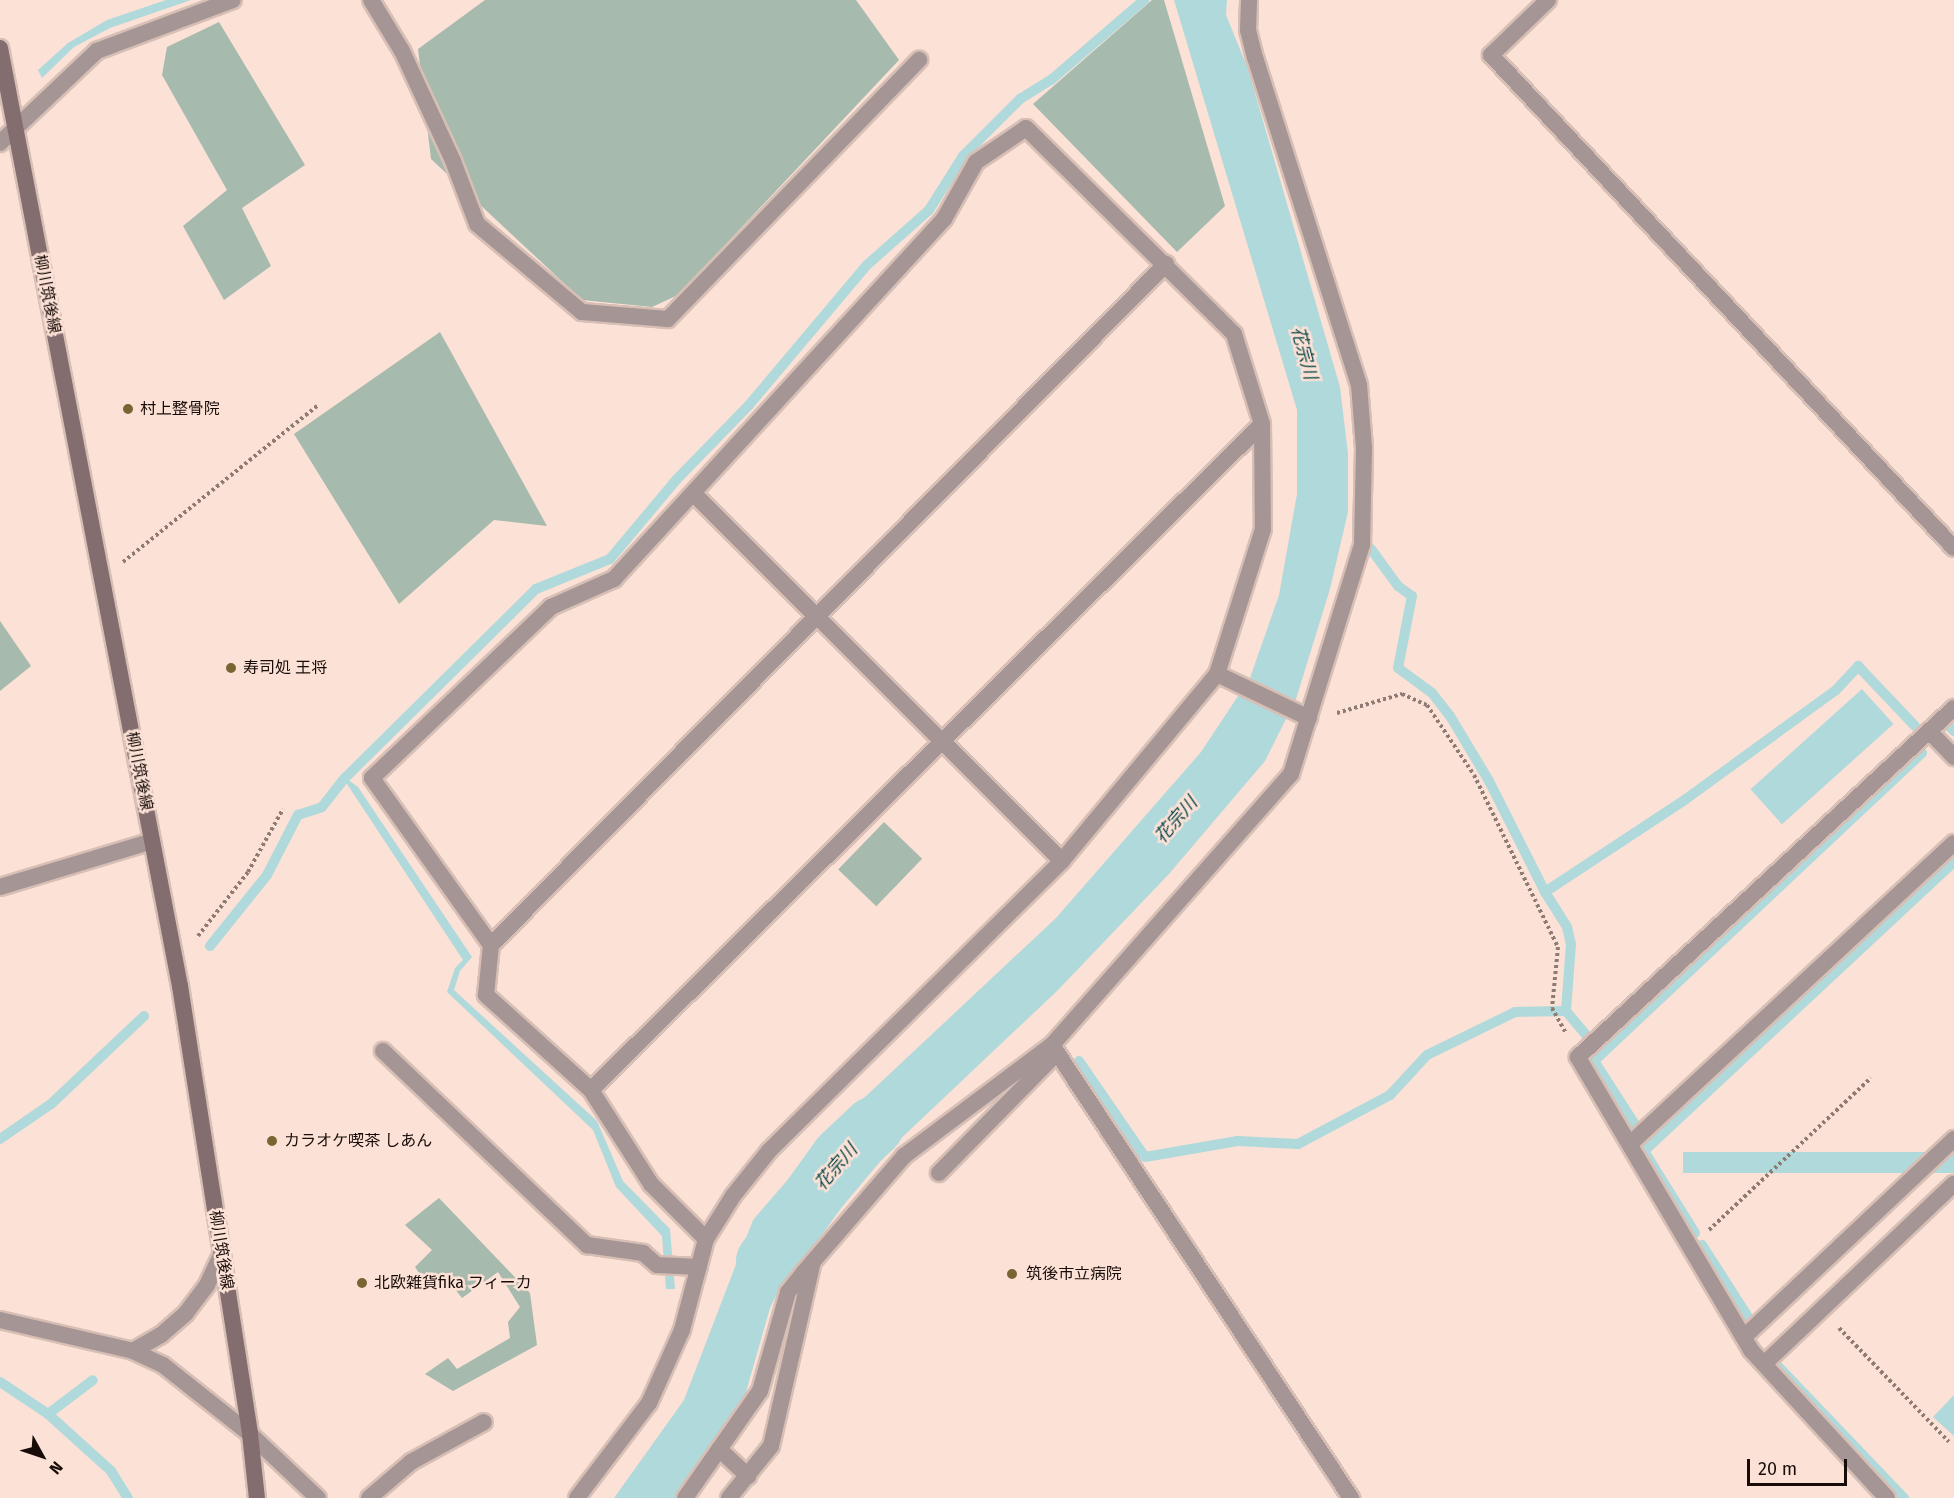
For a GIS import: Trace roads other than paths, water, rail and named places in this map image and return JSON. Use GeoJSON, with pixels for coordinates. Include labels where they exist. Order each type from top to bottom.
{"type":"FeatureCollection","features":[{"type":"Feature","properties":{"kind":"main road","name":"柳川筑後線"},"geometry":{"type":"LineString","coordinates":[[0,48],[152,841],[222,1253],[250,1434],[257,1498]]}},
{"type":"Feature","properties":{"kind":"street"},"geometry":{"type":"LineString","coordinates":[[0,143],[97,51],[233,0]]}},
{"type":"Feature","properties":{"kind":"street"},"geometry":{"type":"LineString","coordinates":[[371,0],[402,51],[453,161],[477,224],[582,312],[668,320],[919,60]]}},
{"type":"Feature","properties":{"kind":"street"},"geometry":{"type":"LineString","coordinates":[[939,1173],[1054,1049],[1291,774],[1304,716],[1362,544],[1365,517],[1359,385],[1255,58],[1248,30],[1249,0]]}},
{"type":"Feature","properties":{"kind":"street"},"geometry":{"type":"LineString","coordinates":[[1548,0],[1491,56],[1954,548]]}},
{"type":"Feature","properties":{"kind":"street"},"geometry":{"type":"LineString","coordinates":[[491,945],[372,778],[551,607],[614,579],[695,495],[944,219],[976,162],[1026,128],[1166,264],[1234,334],[1262,424],[1263,529],[1217,674],[1062,861],[769,1150],[733,1196],[706,1239],[682,1330],[649,1403],[577,1498]]}},
{"type":"Feature","properties":{"kind":"street"},"geometry":{"type":"LineString","coordinates":[[706,1239],[651,1184],[591,1090],[486,995],[491,945],[1166,264]]}},
{"type":"Feature","properties":{"kind":"street"},"geometry":{"type":"LineString","coordinates":[[591,1090],[1262,424]]}},
{"type":"Feature","properties":{"kind":"street"},"geometry":{"type":"LineString","coordinates":[[695,495],[818,614],[1062,861]]}},
{"type":"Feature","properties":{"kind":"street"},"geometry":{"type":"LineString","coordinates":[[1217,674],[1304,716]]}},
{"type":"Feature","properties":{"kind":"street"},"geometry":{"type":"LineString","coordinates":[[1887,1498],[1764,1364],[1744,1337],[1578,1057],[1954,708]]}},
{"type":"Feature","properties":{"kind":"street"},"geometry":{"type":"LineString","coordinates":[[1929,732],[1954,757]]}},
{"type":"Feature","properties":{"kind":"street"},"geometry":{"type":"LineString","coordinates":[[0,887],[152,841]]}},
{"type":"Feature","properties":{"kind":"street"},"geometry":{"type":"LineString","coordinates":[[1630,1144],[1954,843]]}},
{"type":"Feature","properties":{"kind":"street"},"geometry":{"type":"LineString","coordinates":[[685,1498],[759,1391],[788,1292],[813,1261],[904,1155],[1054,1049]]}},
{"type":"Feature","properties":{"kind":"street"},"geometry":{"type":"LineString","coordinates":[[1054,1049],[1351,1498]]}},
{"type":"Feature","properties":{"kind":"street"},"geometry":{"type":"LineString","coordinates":[[383,1051],[587,1245],[643,1253],[670,1266],[699,1267]]}},
{"type":"Feature","properties":{"kind":"street"},"geometry":{"type":"LineString","coordinates":[[1744,1337],[1954,1139]]}},
{"type":"Feature","properties":{"kind":"street"},"geometry":{"type":"LineString","coordinates":[[1764,1364],[1954,1184]]}},
{"type":"Feature","properties":{"kind":"street"},"geometry":{"type":"LineString","coordinates":[[133,1351],[161,1335],[186,1313],[207,1285],[222,1253]]}},
{"type":"Feature","properties":{"kind":"street"},"geometry":{"type":"LineString","coordinates":[[729,1498],[771,1446],[813,1261]]}},
{"type":"Feature","properties":{"kind":"street"},"geometry":{"type":"LineString","coordinates":[[0,1320],[133,1351],[163,1365],[250,1434],[318,1498]]}},
{"type":"Feature","properties":{"kind":"street"},"geometry":{"type":"LineString","coordinates":[[369,1498],[411,1462],[484,1422]]}},
{"type":"Feature","properties":{"kind":"street"},"geometry":{"type":"LineString","coordinates":[[719,1449],[748,1476]]}},
{"type":"Feature","properties":{"kind":"water"},"geometry":{"type":"Polygon","coordinates":[[[166,0],[191,0],[110,28],[74,47],[42,78],[38,70],[68,43],[107,20],[166,0]]]}},
{"type":"Feature","properties":{"kind":"water"},"geometry":{"type":"Polygon","coordinates":[[[1174,0],[1227,0],[1226,15],[1248,69],[1340,387],[1348,454],[1348,512],[1330,589],[1296,699],[1265,761],[1169,874],[1057,991],[894,1145],[842,1207],[797,1169],[833,1127],[1056,918],[1201,752],[1250,678],[1279,595],[1297,494],[1297,410],[1174,0]]]}},
{"type":"Feature","properties":{"kind":"water"},"geometry":{"type":"Polygon","coordinates":[[[1862,689],[1893,724],[1782,824],[1751,789],[1862,689]]]}},
{"type":"Feature","properties":{"kind":"water"},"geometry":{"type":"Polygon","coordinates":[[[347,779],[358,787],[472,957],[460,971],[454,990],[597,1121],[623,1181],[670,1229],[675,1289],[666,1289],[662,1236],[616,1187],[593,1130],[447,992],[455,968],[463,960],[345,781],[347,779]]]}},
{"type":"Feature","properties":{"kind":"water"},"geometry":{"type":"Polygon","coordinates":[[[1683,1152],[1954,1152],[1954,1173],[1683,1173],[1683,1152]]]}},
{"type":"Feature","properties":{"kind":"water"},"geometry":{"type":"Polygon","coordinates":[[[791,1176],[836,1212],[790,1268],[770,1308],[744,1399],[676,1498],[614,1498],[684,1400],[753,1220],[791,1176]]]}},
{"type":"Feature","properties":{"kind":"water"},"geometry":{"type":"Polygon","coordinates":[[[1954,1395],[1954,1436],[1933,1417],[1954,1395]]]}},
{"type":"Feature","properties":{"kind":"waterway"},"geometry":{"type":"LineString","coordinates":[[210,946],[267,875],[298,815],[322,807],[345,778],[536,589],[610,559],[677,479],[749,405],[867,265],[929,210],[963,156],[1020,99],[1051,80],[1144,0]]}},
{"type":"Feature","properties":{"kind":"waterway"},"geometry":{"type":"LineString","coordinates":[[1371,549],[1398,586],[1412,596],[1398,668],[1432,693],[1450,716],[1489,781],[1545,892],[1686,799],[1836,690],[1858,666],[1915,726]]}},
{"type":"Feature","properties":{"kind":"waterway"},"geometry":{"type":"LineString","coordinates":[[1950,727],[1954,731]]}},
{"type":"Feature","properties":{"kind":"waterway"},"geometry":{"type":"LineString","coordinates":[[1634,1123],[1594,1061],[1922,753]]}},
{"type":"Feature","properties":{"kind":"waterway"},"geometry":{"type":"LineString","coordinates":[[1695,1233],[1644,1151],[1954,862]]}},
{"type":"Feature","properties":{"kind":"waterway"},"geometry":{"type":"LineString","coordinates":[[1545,892],[1567,927],[1571,944],[1566,1011],[1585,1034]]}},
{"type":"Feature","properties":{"kind":"waterway"},"geometry":{"type":"LineString","coordinates":[[1079,1061],[1145,1157],[1238,1141],[1298,1144],[1390,1095],[1427,1055],[1515,1012],[1566,1011]]}},
{"type":"Feature","properties":{"kind":"waterway"},"geometry":{"type":"LineString","coordinates":[[0,1139],[51,1104],[144,1016]]}},
{"type":"Feature","properties":{"kind":"waterway","name":"花宗川"},"geometry":{"type":"LineString","coordinates":[[766,1261],[841,1157],[874,1126]]}},
{"type":"Feature","properties":{"kind":"waterway"},"geometry":{"type":"LineString","coordinates":[[1702,1245],[1750,1320]]}},
{"type":"Feature","properties":{"kind":"waterway"},"geometry":{"type":"LineString","coordinates":[[1773,1361],[1904,1498]]}},
{"type":"Feature","properties":{"kind":"waterway"},"geometry":{"type":"LineString","coordinates":[[48,1414],[93,1380]]}},
{"type":"Feature","properties":{"kind":"waterway"},"geometry":{"type":"LineString","coordinates":[[0,1382],[48,1414],[111,1471],[128,1498]]}},
{"type":"Feature","properties":{"kind":"place","name":"村上整骨院"},"geometry":{"type":"Point","coordinates":[128,409]}},
{"type":"Feature","properties":{"kind":"place","name":"寿司処 王将"},"geometry":{"type":"Point","coordinates":[231,668]}},
{"type":"Feature","properties":{"kind":"place","name":"カラオケ喫茶 しあん"},"geometry":{"type":"Point","coordinates":[272,1141]}},
{"type":"Feature","properties":{"kind":"place","name":"筑後市立病院"},"geometry":{"type":"Point","coordinates":[1012,1274]}},
{"type":"Feature","properties":{"kind":"place","name":"北欧雑貨fika フィーカ"},"geometry":{"type":"Point","coordinates":[362,1283]}}]}
